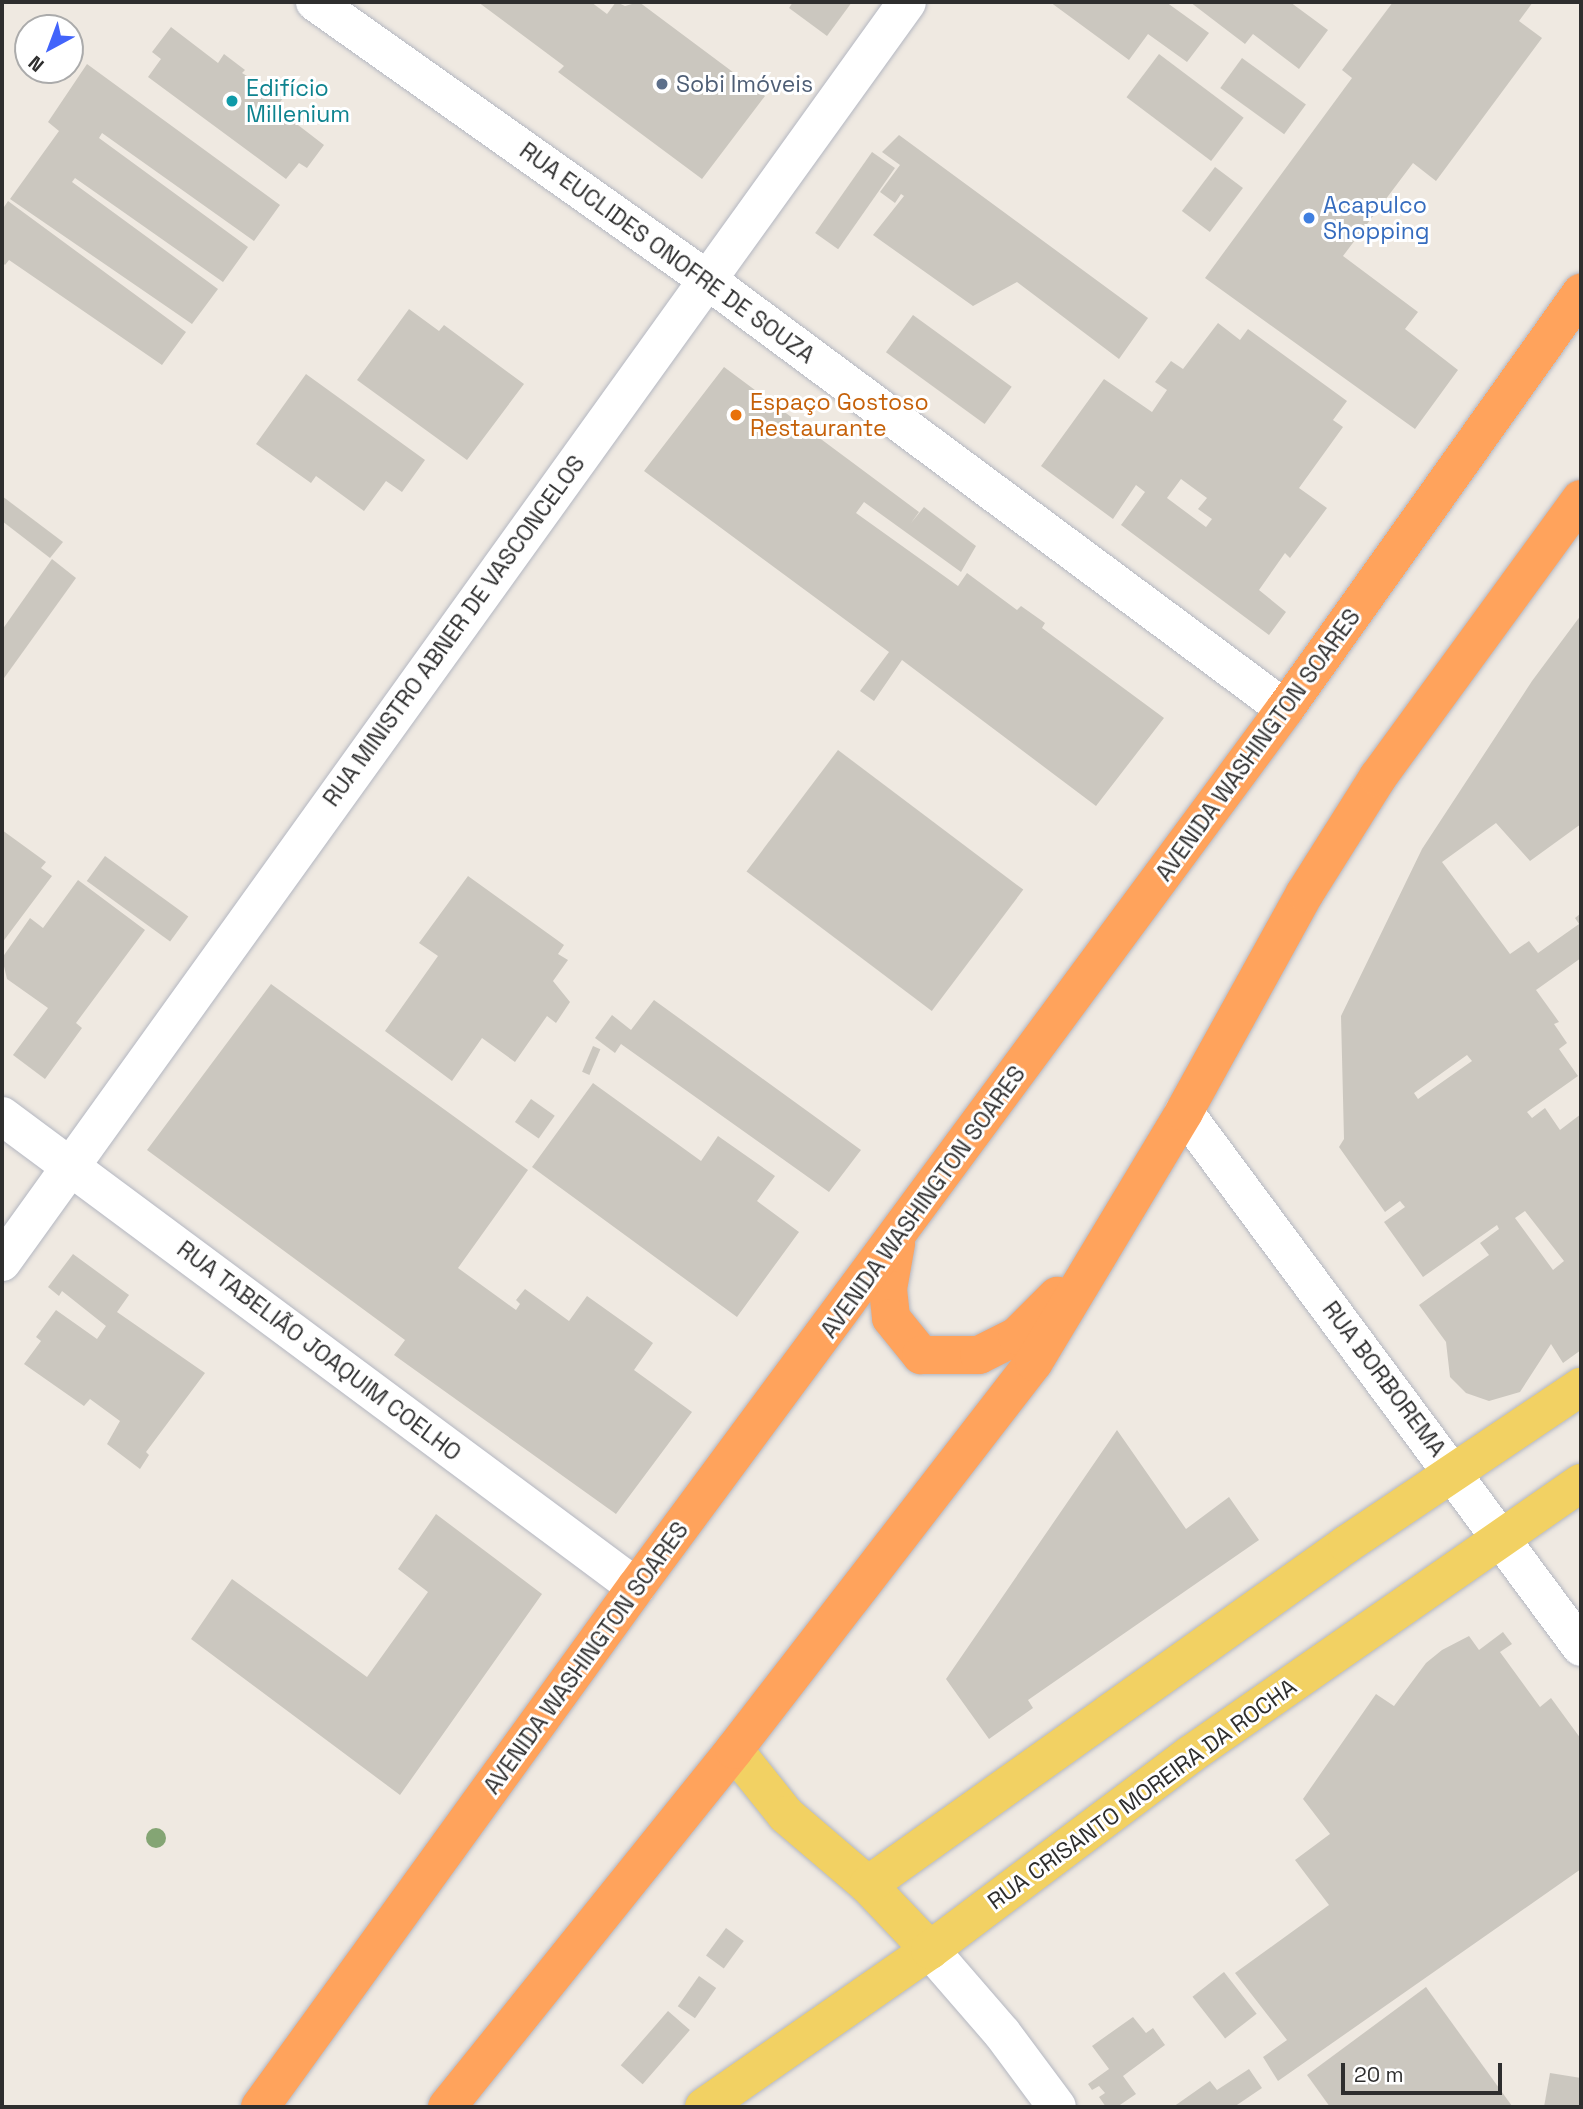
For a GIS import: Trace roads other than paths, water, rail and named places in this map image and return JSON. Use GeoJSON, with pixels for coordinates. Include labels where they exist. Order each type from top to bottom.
{"type":"FeatureCollection","features":[{"type":"Feature","properties":{"kind":"highway","name":"AVENIDA WASHINGTON SOARES"},"geometry":{"type":"LineString","coordinates":[[260,2107],[636,1587],[897,1239],[1285,709],[1581,293]]}},
{"type":"Feature","properties":{"kind":"highway"},"geometry":{"type":"LineString","coordinates":[[447,2107],[734,1750],[1034,1362],[1184,1112],[1305,893],[1378,776],[1581,499]]}},
{"type":"Feature","properties":{"kind":"highway"},"geometry":{"type":"LineString","coordinates":[[897,1239],[888,1289],[891,1318],[921,1355],[979,1355],[1017,1336],[1096,1258]]}},
{"type":"Feature","properties":{"kind":"main road"},"geometry":{"type":"LineString","coordinates":[[869,1885],[1454,1473],[1581,1387]]}},
{"type":"Feature","properties":{"kind":"main road","name":"RUA CRISANTO MOREIRA DA ROCHA"},"geometry":{"type":"LineString","coordinates":[[704,2107],[930,1950],[1191,1754],[1581,1483]]}},
{"type":"Feature","properties":{"kind":"main road"},"geometry":{"type":"LineString","coordinates":[[734,1750],[786,1815],[869,1885],[930,1950]]}},
{"type":"Feature","properties":{"kind":"street","name":"RUA EUCLIDES ONOFRE DE SOUZA"},"geometry":{"type":"LineString","coordinates":[[315,2],[706,279],[1285,709]]}},
{"type":"Feature","properties":{"kind":"street","name":"RUA MINISTRO ABNER DE VASCONCELOS"},"geometry":{"type":"LineString","coordinates":[[2,1262],[907,2]]}},
{"type":"Feature","properties":{"kind":"street","name":"RUA BORBOREMA"},"geometry":{"type":"LineString","coordinates":[[1184,1112],[1581,1647]]}},
{"type":"Feature","properties":{"kind":"street","name":"RUA TABELIÃO JOAQUIM COELHO"},"geometry":{"type":"LineString","coordinates":[[2,1116],[636,1587]]}},
{"type":"Feature","properties":{"kind":"street"},"geometry":{"type":"LineString","coordinates":[[930,1950],[1003,2033],[1057,2107]]}},
{"type":"Feature","properties":{"kind":"place","name":"Sobi Imóveis"},"geometry":{"type":"Point","coordinates":[662,84]}},
{"type":"Feature","properties":{"kind":"place","name":"Edifício Millenium"},"geometry":{"type":"Point","coordinates":[232,101]}},
{"type":"Feature","properties":{"kind":"place","name":"Acapulco Shopping"},"geometry":{"type":"Point","coordinates":[1309,218]}},
{"type":"Feature","properties":{"kind":"place","name":"Espaço Gostoso Restaurante"},"geometry":{"type":"Point","coordinates":[736,415]}}]}
